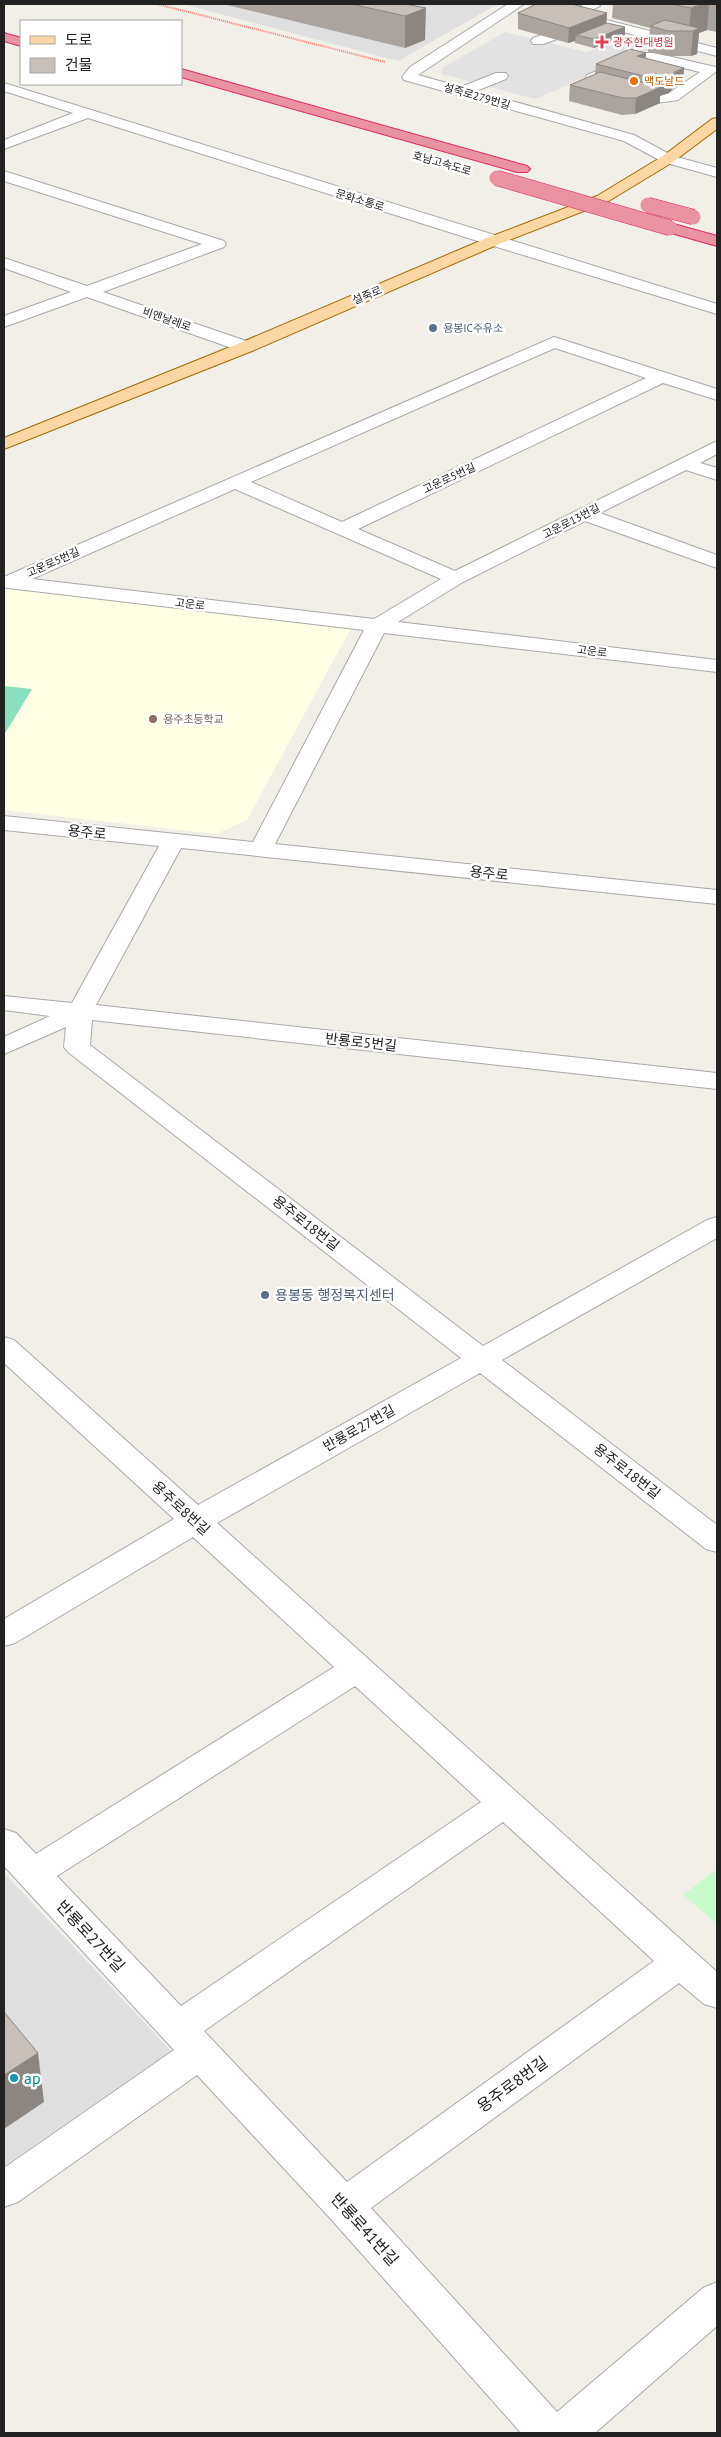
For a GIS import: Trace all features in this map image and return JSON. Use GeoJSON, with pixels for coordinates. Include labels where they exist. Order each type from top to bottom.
{"type":"FeatureCollection","features":[{"type":"Feature","properties":{"kind":"highway"},"geometry":{"type":"LineString","coordinates":[[4,24],[20,28]]}},
{"type":"Feature","properties":{"kind":"highway"},"geometry":{"type":"LineString","coordinates":[[4,37],[20,42]]}},
{"type":"Feature","properties":{"kind":"highway","name":"호남고속도로"},"geometry":{"type":"LineString","coordinates":[[182,81],[252,108]]}},
{"type":"Feature","properties":{"kind":"highway","name":"호남고속도로"},"geometry":{"type":"LineString","coordinates":[[182,81],[541,174]]}},
{"type":"Feature","properties":{"kind":"highway"},"geometry":{"type":"LineString","coordinates":[[492,177],[717,241]]}},
{"type":"Feature","properties":{"kind":"highway"},"geometry":{"type":"LineString","coordinates":[[588,188],[709,222]]}},
{"type":"Feature","properties":{"kind":"main road","name":"설죽로"},"geometry":{"type":"LineString","coordinates":[[4,444],[246,347],[602,198],[668,159],[717,122]]}},
{"type":"Feature","properties":{"kind":"street"},"geometry":{"type":"LineString","coordinates":[[415,70],[517,4]]}},
{"type":"Feature","properties":{"kind":"street"},"geometry":{"type":"LineString","coordinates":[[593,6],[569,14],[717,52]]}},
{"type":"Feature","properties":{"kind":"street"},"geometry":{"type":"LineString","coordinates":[[538,41],[594,21]]}},
{"type":"Feature","properties":{"kind":"street"},"geometry":{"type":"LineString","coordinates":[[642,57],[655,57],[714,70],[673,97],[656,99],[591,83],[592,78],[642,57]]}},
{"type":"Feature","properties":{"kind":"street","name":"설죽로279번길"},"geometry":{"type":"LineString","coordinates":[[415,70],[409,77],[628,138],[668,159],[717,173]]}},
{"type":"Feature","properties":{"kind":"street"},"geometry":{"type":"LineString","coordinates":[[462,92],[501,76]]}},
{"type":"Feature","properties":{"kind":"street","name":"문화소통로"},"geometry":{"type":"LineString","coordinates":[[4,87],[493,242],[717,309]]}},
{"type":"Feature","properties":{"kind":"street"},"geometry":{"type":"LineString","coordinates":[[4,145],[85,114]]}},
{"type":"Feature","properties":{"kind":"street"},"geometry":{"type":"LineString","coordinates":[[4,176],[218,244],[4,322]]}},
{"type":"Feature","properties":{"kind":"street","name":"비엔날레로"},"geometry":{"type":"LineString","coordinates":[[4,263],[246,347]]}},
{"type":"Feature","properties":{"kind":"street","name":"고운로5번길"},"geometry":{"type":"LineString","coordinates":[[6,581],[554,342],[717,395]]}},
{"type":"Feature","properties":{"kind":"street","name":"고운로5번길"},"geometry":{"type":"LineString","coordinates":[[342,529],[662,377]]}},
{"type":"Feature","properties":{"kind":"street","name":"고운로13번길"},"geometry":{"type":"LineString","coordinates":[[377,626],[456,578],[717,447]]}},
{"type":"Feature","properties":{"kind":"street"},"geometry":{"type":"LineString","coordinates":[[686,464],[717,474]]}},
{"type":"Feature","properties":{"kind":"street"},"geometry":{"type":"LineString","coordinates":[[234,482],[456,578]]}},
{"type":"Feature","properties":{"kind":"street"},"geometry":{"type":"LineString","coordinates":[[585,514],[717,562]]}},
{"type":"Feature","properties":{"kind":"street","name":"고운로"},"geometry":{"type":"LineString","coordinates":[[6,581],[717,666]]}},
{"type":"Feature","properties":{"kind":"street"},"geometry":{"type":"LineString","coordinates":[[261,848],[377,626]]}},
{"type":"Feature","properties":{"kind":"street","name":"용주로"},"geometry":{"type":"LineString","coordinates":[[4,823],[173,841],[261,848],[717,897]]}},
{"type":"Feature","properties":{"kind":"street","name":"용주로18번길"},"geometry":{"type":"LineString","coordinates":[[173,841],[80,1011],[77,1047],[717,1541]]}},
{"type":"Feature","properties":{"kind":"street","name":"반룡로5번길"},"geometry":{"type":"LineString","coordinates":[[4,1003],[717,1081]]}},
{"type":"Feature","properties":{"kind":"street"},"geometry":{"type":"LineString","coordinates":[[4,1046],[80,1011]]}},
{"type":"Feature","properties":{"kind":"street","name":"반룡로27번길"},"geometry":{"type":"LineString","coordinates":[[4,1634],[195,1521],[717,1226]]}},
{"type":"Feature","properties":{"kind":"street","name":"용주로8번길"},"geometry":{"type":"LineString","coordinates":[[4,1347],[680,1962],[717,1993]]}},
{"type":"Feature","properties":{"kind":"street"},"geometry":{"type":"LineString","coordinates":[[33,1873],[358,1668]]}},
{"type":"Feature","properties":{"kind":"street"},"geometry":{"type":"LineString","coordinates":[[4,2190],[189,2040],[506,1803]]}},
{"type":"Feature","properties":{"kind":"street","name":"반룡로27번길"},"geometry":{"type":"LineString","coordinates":[[4,1843],[189,2040]]}},
{"type":"Feature","properties":{"kind":"street","name":"용주로8번길"},"geometry":{"type":"LineString","coordinates":[[344,2206],[680,1962]]}},
{"type":"Feature","properties":{"kind":"street","name":"반룡로41번길"},"geometry":{"type":"LineString","coordinates":[[189,2040],[344,2206],[548,2433]]}},
{"type":"Feature","properties":{"kind":"street"},"geometry":{"type":"LineString","coordinates":[[564,2433],[717,2300]]}},
{"type":"Feature","properties":{"kind":"path"},"geometry":{"type":"LineString","coordinates":[[157,4],[415,70]]}},
{"type":"Feature","properties":{"kind":"shaded area"},"geometry":{"type":"Polygon","coordinates":[[[182,4],[498,4],[398,61],[182,4]]]}},
{"type":"Feature","properties":{"kind":"shaded area"},"geometry":{"type":"Polygon","coordinates":[[[505,32],[587,52],[613,41],[649,50],[535,99],[442,74],[442,68],[505,32]]]}},
{"type":"Feature","properties":{"kind":"shaded area","name":"용주초등학교"},"geometry":{"type":"Polygon","coordinates":[[[4,585],[351,628],[247,820],[216,834],[4,810],[4,585]]]}},
{"type":"Feature","properties":{"kind":"shaded area"},"geometry":{"type":"Polygon","coordinates":[[[4,1873],[171,2051],[4,2166],[4,1873]]]}},
{"type":"Feature","properties":{"kind":"green space"},"geometry":{"type":"Polygon","coordinates":[[[4,686],[32,689],[4,735],[4,686]]]}},
{"type":"Feature","properties":{"kind":"green space"},"geometry":{"type":"Polygon","coordinates":[[[717,1869],[717,1924],[683,1895],[717,1869]]]}},
{"type":"Feature","properties":{"kind":"building"},"geometry":{"type":"Polygon","coordinates":[[[351,4],[405,4],[426,8],[405,16],[351,4]]]}},
{"type":"Feature","properties":{"kind":"building"},"geometry":{"type":"Polygon","coordinates":[[[536,4],[571,4],[607,13],[569,28],[518,13],[536,4]]]}},
{"type":"Feature","properties":{"kind":"building"},"geometry":{"type":"Polygon","coordinates":[[[671,4],[703,4],[691,8],[671,4]]]}},
{"type":"Feature","properties":{"kind":"building"},"geometry":{"type":"Polygon","coordinates":[[[665,20],[699,28],[693,31],[668,31],[650,26],[665,20]]]}},
{"type":"Feature","properties":{"kind":"building"},"geometry":{"type":"Polygon","coordinates":[[[607,23],[625,27],[594,39],[576,35],[607,23]]]}},
{"type":"Feature","properties":{"kind":"building"},"geometry":{"type":"Polygon","coordinates":[[[630,49],[646,53],[637,56],[684,68],[674,72],[671,77],[659,80],[596,64],[630,49]]]}},
{"type":"Feature","properties":{"kind":"building"},"geometry":{"type":"Polygon","coordinates":[[[600,72],[661,87],[636,98],[623,98],[570,85],[600,72]]]}},
{"type":"Feature","properties":{"kind":"building"},"geometry":{"type":"Polygon","coordinates":[[[4,2012],[38,2053],[4,2075],[4,2012]]]}},
{"type":"Feature","properties":{"kind":"place","name":"광주현대병원"},"geometry":{"type":"Point","coordinates":[602,42]}},
{"type":"Feature","properties":{"kind":"place","name":"맥도날드"},"geometry":{"type":"Point","coordinates":[634,81]}},
{"type":"Feature","properties":{"kind":"place","name":"용봉IC주유소"},"geometry":{"type":"Point","coordinates":[433,328]}},
{"type":"Feature","properties":{"kind":"place","name":"용주초등학교"},"geometry":{"type":"Point","coordinates":[153,719]}},
{"type":"Feature","properties":{"kind":"place","name":"용봉동 행정복지센터"},"geometry":{"type":"Point","coordinates":[265,1295]}},
{"type":"Feature","properties":{"kind":"place","name":"ap"},"geometry":{"type":"Point","coordinates":[14,2078]}}]}
